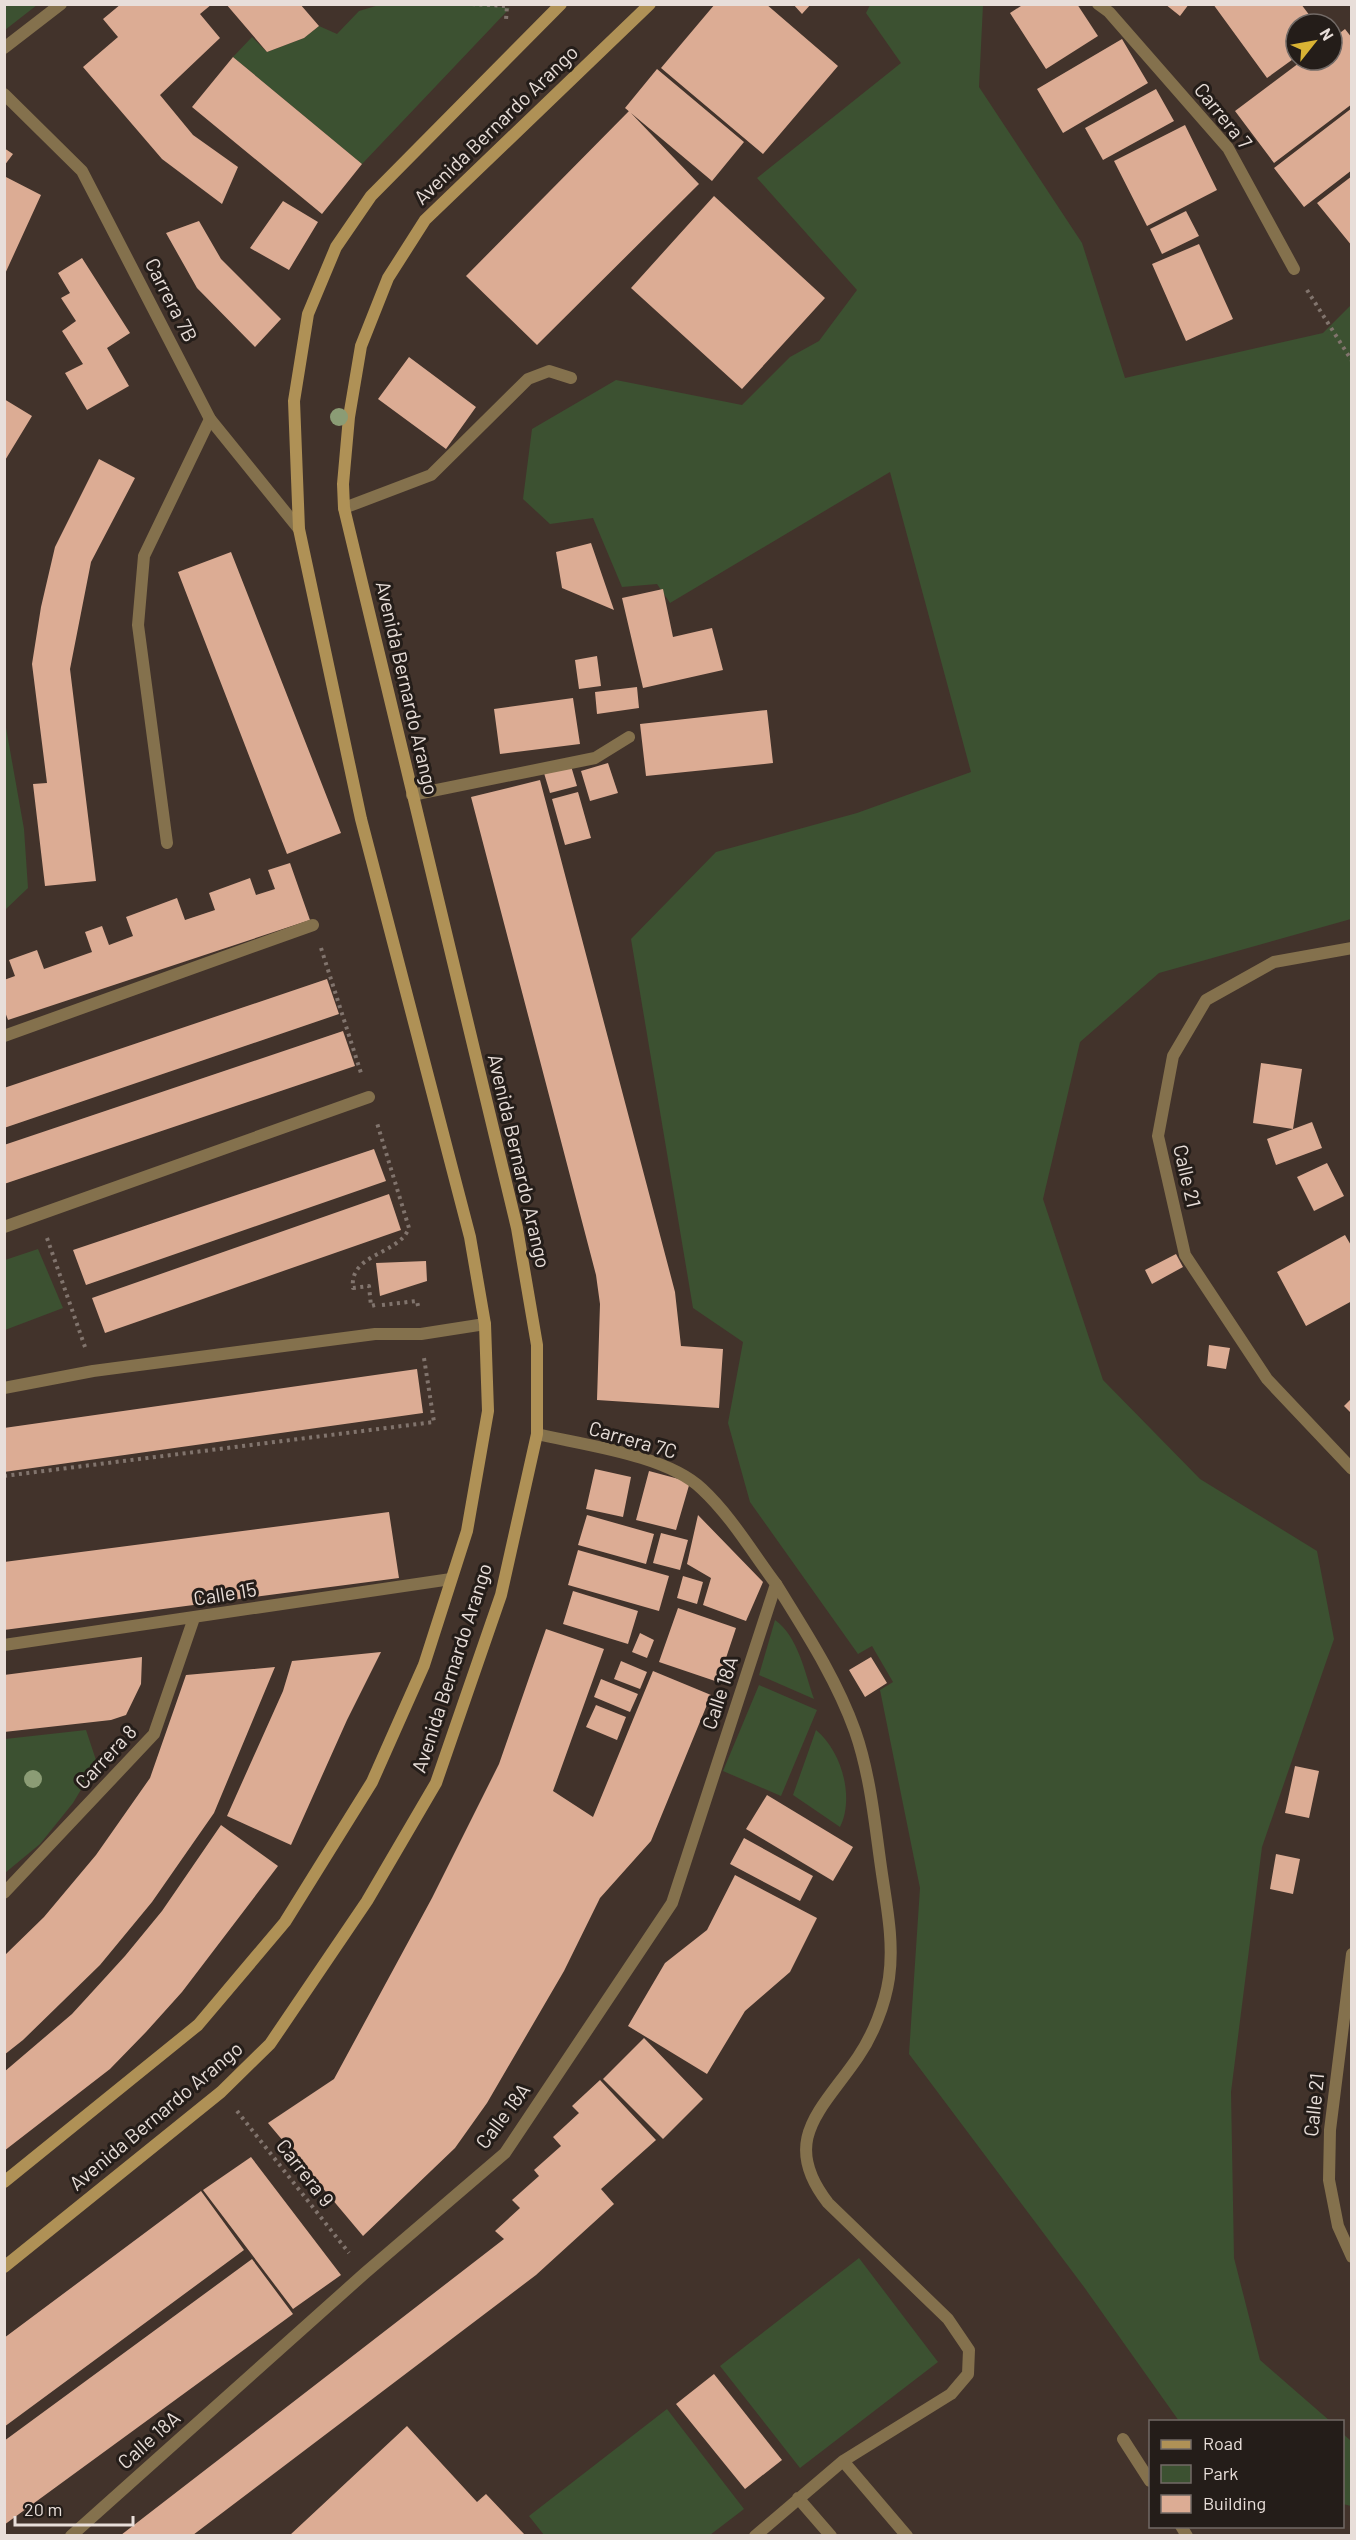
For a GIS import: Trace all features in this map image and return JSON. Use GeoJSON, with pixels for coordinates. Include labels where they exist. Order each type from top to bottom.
{"type":"FeatureCollection","features":[{"type":"Feature","properties":{"kind":"main road","name":"Avenida Bernardo Arango"},"geometry":{"type":"LineString","coordinates":[[4,2182],[198,2025],[285,1922],[372,1782],[424,1665],[467,1530],[488,1411],[485,1324],[470,1237],[361,819],[299,529],[294,401],[308,314],[336,247],[371,195],[561,4]]}},
{"type":"Feature","properties":{"kind":"main road","name":"Avenida Bernardo Arango"},"geometry":{"type":"LineString","coordinates":[[4,2267],[221,2092],[270,2044],[367,1901],[436,1783],[501,1595],[537,1434],[537,1345],[517,1228],[344,508],[343,484],[349,417],[361,346],[388,278],[425,220],[650,4]]}},
{"type":"Feature","properties":{"kind":"street"},"geometry":{"type":"LineString","coordinates":[[4,48],[61,4]]}},
{"type":"Feature","properties":{"kind":"street","name":"Carrera 7"},"geometry":{"type":"LineString","coordinates":[[1098,4],[1109,12],[1228,148],[1294,269]]}},
{"type":"Feature","properties":{"kind":"street","name":"Carrera 7B"},"geometry":{"type":"LineString","coordinates":[[4,94],[82,171],[210,419],[299,529]]}},
{"type":"Feature","properties":{"kind":"street"},"geometry":{"type":"LineString","coordinates":[[344,508],[431,476],[528,379],[549,371],[571,378]]}},
{"type":"Feature","properties":{"kind":"street"},"geometry":{"type":"LineString","coordinates":[[167,843],[138,625],[144,556],[210,419]]}},
{"type":"Feature","properties":{"kind":"street"},"geometry":{"type":"LineString","coordinates":[[412,795],[595,758],[629,737]]}},
{"type":"Feature","properties":{"kind":"street"},"geometry":{"type":"LineString","coordinates":[[4,1036],[313,925]]}},
{"type":"Feature","properties":{"kind":"street","name":"Calle 21"},"geometry":{"type":"LineString","coordinates":[[1352,948],[1274,962],[1206,1000],[1173,1056],[1158,1136],[1185,1255],[1267,1379],[1352,1469]]}},
{"type":"Feature","properties":{"kind":"street"},"geometry":{"type":"LineString","coordinates":[[4,1227],[369,1097]]}},
{"type":"Feature","properties":{"kind":"street"},"geometry":{"type":"LineString","coordinates":[[4,1388],[93,1371],[375,1334],[421,1334],[485,1324]]}},
{"type":"Feature","properties":{"kind":"street","name":"Carrera 7C"},"geometry":{"type":"LineString","coordinates":[[537,1434],[653,1462],[685,1476],[702,1488],[776,1584],[836,1685],[856,1733],[868,1779],[891,1947],[889,1978],[880,2013],[859,2056],[814,2114],[807,2131],[807,2166],[816,2187],[828,2203],[948,2319],[969,2350],[970,2362],[968,2374],[951,2394],[843,2461],[755,2535]]}},
{"type":"Feature","properties":{"kind":"street","name":"Calle 15"},"geometry":{"type":"LineString","coordinates":[[4,1645],[451,1578]]}},
{"type":"Feature","properties":{"kind":"street","name":"Calle 18A"},"geometry":{"type":"LineString","coordinates":[[71,2535],[365,2273],[505,2153],[672,1903],[776,1584]]}},
{"type":"Feature","properties":{"kind":"street","name":"Carrera 8"},"geometry":{"type":"LineString","coordinates":[[4,1893],[154,1734],[194,1618]]}},
{"type":"Feature","properties":{"kind":"street","name":"Calle 21"},"geometry":{"type":"LineString","coordinates":[[1352,1954],[1330,2130],[1329,2180],[1338,2226],[1352,2258]]}},
{"type":"Feature","properties":{"kind":"street"},"geometry":{"type":"LineString","coordinates":[[1123,2439],[1149,2479]]}},
{"type":"Feature","properties":{"kind":"street"},"geometry":{"type":"LineString","coordinates":[[843,2461],[907,2535]]}},
{"type":"Feature","properties":{"kind":"street"},"geometry":{"type":"LineString","coordinates":[[798,2498],[831,2535]]}},
{"type":"Feature","properties":{"kind":"path"},"geometry":{"type":"LineString","coordinates":[[472,4],[507,6],[505,35],[532,33]]}},
{"type":"Feature","properties":{"kind":"path"},"geometry":{"type":"LineString","coordinates":[[1294,269],[1352,361]]}},
{"type":"Feature","properties":{"kind":"path"},"geometry":{"type":"LineString","coordinates":[[39,1215],[93,1371]]}},
{"type":"Feature","properties":{"kind":"path"},"geometry":{"type":"LineString","coordinates":[[353,1288],[369,1286],[371,1306],[417,1301]]}},
{"type":"Feature","properties":{"kind":"path"},"geometry":{"type":"LineString","coordinates":[[4,1476],[434,1422],[421,1334]]}},
{"type":"Feature","properties":{"kind":"path","name":"Carrera 9"},"geometry":{"type":"LineString","coordinates":[[221,2092],[365,2273]]}},
{"type":"Feature","properties":{"kind":"green space"},"geometry":{"type":"Polygon","coordinates":[[[5,4],[37,4],[37,5],[5,30],[5,4]]]}},
{"type":"Feature","properties":{"kind":"green space"},"geometry":{"type":"Polygon","coordinates":[[[472,4],[510,8],[362,164],[233,57],[252,37],[267,52],[304,38],[319,26],[337,34],[359,11],[379,5],[472,4]]]}},
{"type":"Feature","properties":{"kind":"green space"},"geometry":{"type":"Polygon","coordinates":[[[870,5],[983,5],[979,87],[1082,243],[1125,378],[1323,333],[1351,305],[1351,919],[1159,973],[1080,1042],[1043,1199],[1103,1380],[1200,1479],[1317,1551],[1334,1639],[1262,1847],[1231,2092],[1234,2258],[1260,2360],[1329,2420],[1178,2420],[1084,2287],[909,2054],[920,1888],[880,1690],[893,1682],[872,1646],[858,1654],[750,1502],[728,1423],[743,1342],[693,1308],[631,939],[716,852],[857,813],[971,772],[890,472],[670,603],[657,584],[622,587],[593,518],[550,524],[523,499],[532,429],[616,380],[742,405],[790,357],[819,341],[857,290],[757,178],[901,63],[866,13],[870,5]]]}},
{"type":"Feature","properties":{"kind":"green space"},"geometry":{"type":"Polygon","coordinates":[[[5,722],[24,829],[28,888],[5,910],[5,722]]]}},
{"type":"Feature","properties":{"kind":"green space"},"geometry":{"type":"Polygon","coordinates":[[[38,1249],[63,1308],[5,1330],[5,1260],[38,1249]]]}},
{"type":"Feature","properties":{"kind":"green space"},"geometry":{"type":"Polygon","coordinates":[[[775,1620],[790,1635],[795,1645],[814,1699],[759,1675],[775,1620]]]}},
{"type":"Feature","properties":{"kind":"green space"},"geometry":{"type":"Polygon","coordinates":[[[759,1685],[817,1710],[781,1796],[723,1771],[759,1685]]]}},
{"type":"Feature","properties":{"kind":"green space"},"geometry":{"type":"Polygon","coordinates":[[[86,1730],[97,1763],[73,1803],[40,1844],[5,1873],[5,1739],[86,1730]]]}},
{"type":"Feature","properties":{"kind":"green space"},"geometry":{"type":"Polygon","coordinates":[[[816,1730],[832,1749],[843,1775],[846,1802],[840,1827],[793,1795],[816,1730]]]}},
{"type":"Feature","properties":{"kind":"green space"},"geometry":{"type":"Polygon","coordinates":[[[859,2258],[938,2362],[800,2468],[720,2366],[859,2258]]]}},
{"type":"Feature","properties":{"kind":"green space"},"geometry":{"type":"Polygon","coordinates":[[[667,2409],[744,2509],[710,2535],[544,2535],[529,2516],[667,2409]]]}},
{"type":"Feature","properties":{"kind":"green space"},"geometry":{"type":"Polygon","coordinates":[[[1344,2435],[1351,2441],[1351,2506],[1344,2504],[1344,2435]]]}},
{"type":"Feature","properties":{"kind":"building"},"geometry":{"type":"Polygon","coordinates":[[[121,4],[212,4],[200,14],[220,38],[160,95],[193,135],[238,167],[222,204],[162,159],[83,67],[118,37],[103,19],[121,4]]]}},
{"type":"Feature","properties":{"kind":"building"},"geometry":{"type":"Polygon","coordinates":[[[226,4],[300,4],[319,26],[304,38],[267,52],[226,4]]]}},
{"type":"Feature","properties":{"kind":"building"},"geometry":{"type":"Polygon","coordinates":[[[715,4],[766,4],[838,66],[763,154],[661,68],[715,4]]]}},
{"type":"Feature","properties":{"kind":"building"},"geometry":{"type":"Polygon","coordinates":[[[793,4],[811,4],[802,14],[793,4]]]}},
{"type":"Feature","properties":{"kind":"building"},"geometry":{"type":"Polygon","coordinates":[[[1024,4],[1077,4],[1098,36],[1046,69],[1010,13],[1024,4]]]}},
{"type":"Feature","properties":{"kind":"building"},"geometry":{"type":"Polygon","coordinates":[[[1165,4],[1189,4],[1180,16],[1165,4]]]}},
{"type":"Feature","properties":{"kind":"building"},"geometry":{"type":"Polygon","coordinates":[[[1213,4],[1301,4],[1307,12],[1284,12],[1284,66],[1267,78],[1213,4]]]}},
{"type":"Feature","properties":{"kind":"building"},"geometry":{"type":"Polygon","coordinates":[[[1344,30],[1352,38],[1352,104],[1274,163],[1235,111],[1287,72],[1344,72],[1344,30]]]}},
{"type":"Feature","properties":{"kind":"building"},"geometry":{"type":"Polygon","coordinates":[[[1122,39],[1148,83],[1063,133],[1037,89],[1122,39]]]}},
{"type":"Feature","properties":{"kind":"building"},"geometry":{"type":"Polygon","coordinates":[[[233,57],[362,164],[322,214],[192,107],[233,57]]]}},
{"type":"Feature","properties":{"kind":"building"},"geometry":{"type":"Polygon","coordinates":[[[657,69],[744,142],[712,181],[625,108],[657,69]]]}},
{"type":"Feature","properties":{"kind":"building"},"geometry":{"type":"Polygon","coordinates":[[[1156,89],[1174,121],[1103,160],[1085,128],[1156,89]]]}},
{"type":"Feature","properties":{"kind":"building"},"geometry":{"type":"Polygon","coordinates":[[[1352,108],[1352,170],[1304,207],[1274,168],[1352,108]]]}},
{"type":"Feature","properties":{"kind":"building"},"geometry":{"type":"Polygon","coordinates":[[[629,111],[699,184],[537,345],[466,276],[629,111]]]}},
{"type":"Feature","properties":{"kind":"building"},"geometry":{"type":"Polygon","coordinates":[[[1185,125],[1217,190],[1147,226],[1114,161],[1185,125]]]}},
{"type":"Feature","properties":{"kind":"building"},"geometry":{"type":"Polygon","coordinates":[[[4,148],[13,154],[4,166],[4,148]]]}},
{"type":"Feature","properties":{"kind":"building"},"geometry":{"type":"Polygon","coordinates":[[[4,176],[41,195],[4,276],[4,176]]]}},
{"type":"Feature","properties":{"kind":"building"},"geometry":{"type":"Polygon","coordinates":[[[1352,176],[1352,246],[1317,203],[1352,176]]]}},
{"type":"Feature","properties":{"kind":"building"},"geometry":{"type":"Polygon","coordinates":[[[714,196],[825,298],[742,389],[631,288],[714,196]]]}},
{"type":"Feature","properties":{"kind":"building"},"geometry":{"type":"Polygon","coordinates":[[[283,201],[318,222],[289,270],[250,248],[283,201]]]}},
{"type":"Feature","properties":{"kind":"building"},"geometry":{"type":"Polygon","coordinates":[[[1186,211],[1199,236],[1162,254],[1150,229],[1186,211]]]}},
{"type":"Feature","properties":{"kind":"building"},"geometry":{"type":"Polygon","coordinates":[[[199,221],[221,259],[281,319],[255,347],[197,288],[166,233],[199,221]]]}},
{"type":"Feature","properties":{"kind":"building"},"geometry":{"type":"Polygon","coordinates":[[[1199,244],[1233,319],[1186,341],[1152,264],[1199,244]]]}},
{"type":"Feature","properties":{"kind":"building"},"geometry":{"type":"Polygon","coordinates":[[[82,258],[130,333],[107,348],[129,386],[87,410],[65,373],[83,364],[62,331],[76,321],[61,298],[70,293],[58,273],[82,258]]]}},
{"type":"Feature","properties":{"kind":"building"},"geometry":{"type":"Polygon","coordinates":[[[409,357],[476,407],[446,449],[378,399],[409,357]]]}},
{"type":"Feature","properties":{"kind":"building"},"geometry":{"type":"Polygon","coordinates":[[[4,399],[32,416],[4,462],[4,399]]]}},
{"type":"Feature","properties":{"kind":"building"},"geometry":{"type":"Polygon","coordinates":[[[99,459],[135,478],[91,562],[70,669],[96,881],[45,886],[33,784],[47,783],[32,664],[41,607],[55,547],[99,459]]]}},
{"type":"Feature","properties":{"kind":"building"},"geometry":{"type":"Polygon","coordinates":[[[591,543],[614,610],[562,588],[556,552],[591,543]]]}},
{"type":"Feature","properties":{"kind":"building"},"geometry":{"type":"Polygon","coordinates":[[[231,552],[341,833],[287,854],[178,572],[231,552]]]}},
{"type":"Feature","properties":{"kind":"building"},"geometry":{"type":"Polygon","coordinates":[[[663,589],[673,637],[712,628],[723,670],[643,688],[622,598],[663,589]]]}},
{"type":"Feature","properties":{"kind":"building"},"geometry":{"type":"Polygon","coordinates":[[[597,656],[601,686],[579,689],[575,660],[597,656]]]}},
{"type":"Feature","properties":{"kind":"building"},"geometry":{"type":"Polygon","coordinates":[[[637,687],[639,708],[597,714],[595,692],[637,687]]]}},
{"type":"Feature","properties":{"kind":"building"},"geometry":{"type":"Polygon","coordinates":[[[573,698],[580,744],[500,754],[494,709],[573,698]]]}},
{"type":"Feature","properties":{"kind":"building"},"geometry":{"type":"Polygon","coordinates":[[[767,710],[773,763],[646,776],[640,724],[767,710]]]}},
{"type":"Feature","properties":{"kind":"building"},"geometry":{"type":"Polygon","coordinates":[[[608,763],[618,793],[590,801],[581,771],[608,763]]]}},
{"type":"Feature","properties":{"kind":"building"},"geometry":{"type":"Polygon","coordinates":[[[571,766],[577,786],[550,793],[544,773],[571,766]]]}},
{"type":"Feature","properties":{"kind":"building"},"geometry":{"type":"Polygon","coordinates":[[[540,780],[675,1292],[681,1346],[723,1349],[719,1408],[597,1400],[600,1304],[596,1275],[471,797],[540,780]]]}},
{"type":"Feature","properties":{"kind":"building"},"geometry":{"type":"Polygon","coordinates":[[[578,792],[591,838],[565,845],[552,799],[578,792]]]}},
{"type":"Feature","properties":{"kind":"building"},"geometry":{"type":"Polygon","coordinates":[[[290,863],[310,920],[8,1020],[4,1009],[4,980],[15,976],[9,960],[37,950],[44,969],[92,952],[85,932],[102,926],[109,945],[133,936],[126,917],[177,898],[185,920],[215,910],[209,893],[250,878],[256,895],[275,889],[268,870],[290,863]]]}},
{"type":"Feature","properties":{"kind":"building"},"geometry":{"type":"Polygon","coordinates":[[[327,979],[339,1014],[4,1128],[4,1088],[327,979]]]}},
{"type":"Feature","properties":{"kind":"building"},"geometry":{"type":"Polygon","coordinates":[[[343,1031],[355,1066],[4,1184],[4,1145],[343,1031]]]}},
{"type":"Feature","properties":{"kind":"building"},"geometry":{"type":"Polygon","coordinates":[[[1261,1063],[1302,1069],[1293,1129],[1253,1123],[1261,1063]]]}},
{"type":"Feature","properties":{"kind":"building"},"geometry":{"type":"Polygon","coordinates":[[[1312,1122],[1322,1148],[1276,1165],[1267,1139],[1312,1122]]]}},
{"type":"Feature","properties":{"kind":"building"},"geometry":{"type":"Polygon","coordinates":[[[374,1149],[386,1181],[86,1285],[73,1250],[374,1149]]]}},
{"type":"Feature","properties":{"kind":"building"},"geometry":{"type":"Polygon","coordinates":[[[1327,1163],[1344,1196],[1314,1211],[1297,1177],[1327,1163]]]}},
{"type":"Feature","properties":{"kind":"building"},"geometry":{"type":"Polygon","coordinates":[[[389,1194],[401,1230],[105,1333],[92,1298],[389,1194]]]}},
{"type":"Feature","properties":{"kind":"building"},"geometry":{"type":"Polygon","coordinates":[[[1345,1235],[1352,1247],[1352,1301],[1306,1326],[1277,1272],[1345,1235]]]}},
{"type":"Feature","properties":{"kind":"building"},"geometry":{"type":"Polygon","coordinates":[[[1176,1254],[1183,1267],[1152,1284],[1145,1270],[1176,1254]]]}},
{"type":"Feature","properties":{"kind":"building"},"geometry":{"type":"Polygon","coordinates":[[[426,1261],[427,1281],[380,1296],[376,1263],[426,1261]]]}},
{"type":"Feature","properties":{"kind":"building"},"geometry":{"type":"Polygon","coordinates":[[[1209,1345],[1230,1348],[1226,1369],[1207,1366],[1209,1345]]]}},
{"type":"Feature","properties":{"kind":"building"},"geometry":{"type":"Polygon","coordinates":[[[417,1369],[423,1413],[4,1472],[4,1428],[417,1369]]]}},
{"type":"Feature","properties":{"kind":"building"},"geometry":{"type":"Polygon","coordinates":[[[1352,1398],[1352,1414],[1344,1406],[1352,1398]]]}},
{"type":"Feature","properties":{"kind":"building"},"geometry":{"type":"Polygon","coordinates":[[[595,1469],[631,1477],[623,1517],[586,1509],[595,1469]]]}},
{"type":"Feature","properties":{"kind":"building"},"geometry":{"type":"Polygon","coordinates":[[[649,1471],[690,1482],[676,1530],[636,1520],[649,1471]]]}},
{"type":"Feature","properties":{"kind":"building"},"geometry":{"type":"Polygon","coordinates":[[[389,1512],[399,1578],[4,1630],[4,1562],[389,1512]]]}},
{"type":"Feature","properties":{"kind":"building"},"geometry":{"type":"Polygon","coordinates":[[[587,1515],[654,1534],[646,1564],[578,1545],[587,1515]]]}},
{"type":"Feature","properties":{"kind":"building"},"geometry":{"type":"Polygon","coordinates":[[[698,1515],[763,1582],[746,1621],[703,1605],[711,1578],[687,1564],[698,1515]]]}},
{"type":"Feature","properties":{"kind":"building"},"geometry":{"type":"Polygon","coordinates":[[[661,1533],[688,1540],[680,1570],[653,1563],[661,1533]]]}},
{"type":"Feature","properties":{"kind":"building"},"geometry":{"type":"Polygon","coordinates":[[[578,1550],[669,1576],[659,1611],[568,1585],[578,1550]]]}},
{"type":"Feature","properties":{"kind":"building"},"geometry":{"type":"Polygon","coordinates":[[[683,1576],[703,1582],[697,1604],[677,1598],[683,1576]]]}},
{"type":"Feature","properties":{"kind":"building"},"geometry":{"type":"Polygon","coordinates":[[[573,1591],[638,1611],[628,1644],[563,1624],[573,1591]]]}},
{"type":"Feature","properties":{"kind":"building"},"geometry":{"type":"Polygon","coordinates":[[[678,1608],[736,1628],[718,1682],[659,1662],[678,1608]]]}},
{"type":"Feature","properties":{"kind":"building"},"geometry":{"type":"Polygon","coordinates":[[[546,1629],[604,1649],[553,1791],[593,1817],[653,1671],[711,1695],[651,1841],[600,1898],[564,1971],[487,2103],[455,2148],[363,2236],[268,2123],[334,2079],[432,1898],[499,1764],[546,1629]]]}},
{"type":"Feature","properties":{"kind":"building"},"geometry":{"type":"Polygon","coordinates":[[[640,1633],[654,1640],[647,1658],[632,1652],[640,1633]]]}},
{"type":"Feature","properties":{"kind":"building"},"geometry":{"type":"Polygon","coordinates":[[[381,1652],[347,1720],[291,1845],[227,1816],[283,1691],[292,1661],[381,1652]]]}},
{"type":"Feature","properties":{"kind":"building"},"geometry":{"type":"Polygon","coordinates":[[[142,1657],[141,1684],[126,1715],[111,1720],[4,1732],[4,1675],[142,1657]]]}},
{"type":"Feature","properties":{"kind":"building"},"geometry":{"type":"Polygon","coordinates":[[[871,1657],[887,1683],[865,1697],[849,1670],[871,1657]]]}},
{"type":"Feature","properties":{"kind":"building"},"geometry":{"type":"Polygon","coordinates":[[[621,1661],[647,1672],[640,1689],[614,1679],[621,1661]]]}},
{"type":"Feature","properties":{"kind":"building"},"geometry":{"type":"Polygon","coordinates":[[[275,1667],[214,1813],[152,1902],[100,1965],[23,2040],[4,2055],[4,1956],[44,1917],[96,1855],[150,1778],[186,1675],[275,1667]]]}},
{"type":"Feature","properties":{"kind":"building"},"geometry":{"type":"Polygon","coordinates":[[[601,1679],[638,1694],[630,1712],[594,1697],[601,1679]]]}},
{"type":"Feature","properties":{"kind":"building"},"geometry":{"type":"Polygon","coordinates":[[[596,1705],[626,1717],[617,1740],[586,1727],[596,1705]]]}},
{"type":"Feature","properties":{"kind":"building"},"geometry":{"type":"Polygon","coordinates":[[[1295,1766],[1319,1771],[1309,1818],[1285,1813],[1295,1766]]]}},
{"type":"Feature","properties":{"kind":"building"},"geometry":{"type":"Polygon","coordinates":[[[767,1795],[853,1847],[833,1881],[746,1829],[767,1795]]]}},
{"type":"Feature","properties":{"kind":"building"},"geometry":{"type":"Polygon","coordinates":[[[221,1825],[278,1866],[182,1992],[146,2032],[110,2069],[4,2151],[4,2072],[72,2014],[125,1956],[162,1911],[221,1825]]]}},
{"type":"Feature","properties":{"kind":"building"},"geometry":{"type":"Polygon","coordinates":[[[744,1838],[813,1876],[800,1901],[730,1864],[744,1838]]]}},
{"type":"Feature","properties":{"kind":"building"},"geometry":{"type":"Polygon","coordinates":[[[1276,1854],[1300,1859],[1293,1894],[1270,1889],[1276,1854]]]}},
{"type":"Feature","properties":{"kind":"building"},"geometry":{"type":"Polygon","coordinates":[[[735,1875],[817,1918],[790,1972],[745,2011],[707,2074],[628,2026],[665,1963],[707,1930],[735,1875]]]}},
{"type":"Feature","properties":{"kind":"building"},"geometry":{"type":"Polygon","coordinates":[[[644,2038],[703,2099],[663,2139],[603,2079],[644,2038]]]}},
{"type":"Feature","properties":{"kind":"building"},"geometry":{"type":"Polygon","coordinates":[[[600,2080],[656,2140],[601,2189],[614,2204],[536,2275],[193,2535],[121,2535],[504,2239],[495,2231],[520,2208],[512,2200],[539,2176],[534,2170],[561,2146],[553,2137],[579,2113],[572,2106],[600,2080]]]}},
{"type":"Feature","properties":{"kind":"building"},"geometry":{"type":"Polygon","coordinates":[[[251,2157],[341,2275],[293,2309],[203,2190],[251,2157]]]}},
{"type":"Feature","properties":{"kind":"building"},"geometry":{"type":"Polygon","coordinates":[[[201,2191],[244,2250],[4,2427],[4,2338],[201,2191]]]}},
{"type":"Feature","properties":{"kind":"building"},"geometry":{"type":"Polygon","coordinates":[[[252,2259],[293,2314],[4,2525],[4,2441],[252,2259]]]}},
{"type":"Feature","properties":{"kind":"building"},"geometry":{"type":"Polygon","coordinates":[[[714,2374],[782,2460],[745,2489],[676,2404],[714,2374]]]}},
{"type":"Feature","properties":{"kind":"building"},"geometry":{"type":"Polygon","coordinates":[[[407,2426],[477,2502],[486,2494],[525,2535],[290,2535],[407,2426]]]}}]}
